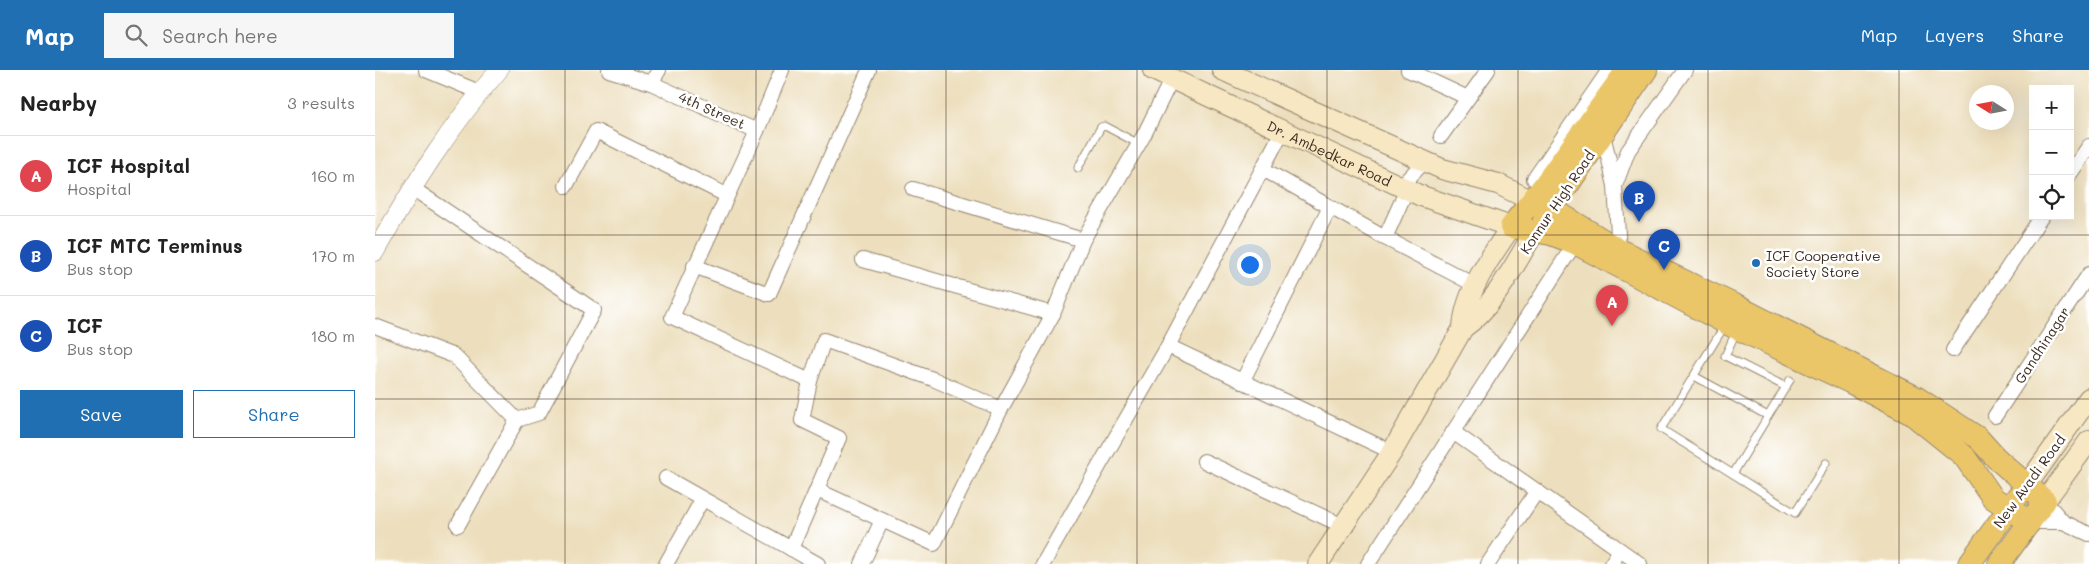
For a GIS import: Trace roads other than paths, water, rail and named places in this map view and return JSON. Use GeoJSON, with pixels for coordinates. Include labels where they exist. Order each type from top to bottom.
{"type":"FeatureCollection","features":[{"type":"Feature","properties":{"kind":"main road","name":"Dr. Ambedkar Road"},"geometry":{"type":"LineString","coordinates":[[1153,70],[1404,187],[1463,212],[1511,227]]}},
{"type":"Feature","properties":{"kind":"main road"},"geometry":{"type":"LineString","coordinates":[[1221,70],[1441,169],[1498,184],[1542,205],[1737,317],[1912,414],[1963,456],[1993,498],[2030,522]]}},
{"type":"Feature","properties":{"kind":"main road"},"geometry":{"type":"LineString","coordinates":[[1511,227],[1542,205],[1627,70]]}},
{"type":"Feature","properties":{"kind":"main road","name":"Konnur High Road"},"geometry":{"type":"LineString","coordinates":[[1463,328],[1474,321],[1535,231],[1542,205],[1603,134],[1646,70]]}},
{"type":"Feature","properties":{"kind":"main road"},"geometry":{"type":"LineString","coordinates":[[1511,227],[1551,234],[1575,243],[1917,398],[1978,438],[1996,458],[2045,501]]}},
{"type":"Feature","properties":{"kind":"main road","name":"Konnur High Road"},"geometry":{"type":"LineString","coordinates":[[1318,564],[1392,452],[1463,328],[1464,314],[1489,260],[1511,227]]}},
{"type":"Feature","properties":{"kind":"main road","name":"New Avadi Road"},"geometry":{"type":"LineString","coordinates":[[1969,564],[2089,398]]}},
{"type":"Feature","properties":{"kind":"main road","name":"New Avadi Road"},"geometry":{"type":"LineString","coordinates":[[1999,564],[2089,440]]}},
{"type":"Feature","properties":{"kind":"street"},"geometry":{"type":"LineString","coordinates":[[426,70],[479,92]]}},
{"type":"Feature","properties":{"kind":"street"},"geometry":{"type":"LineString","coordinates":[[375,252],[412,188],[457,120],[499,70]]}},
{"type":"Feature","properties":{"kind":"street","name":"4th Street"},"geometry":{"type":"LineString","coordinates":[[609,70],[651,83],[757,131]]}},
{"type":"Feature","properties":{"kind":"street"},"geometry":{"type":"LineString","coordinates":[[651,83],[659,70]]}},
{"type":"Feature","properties":{"kind":"street"},"geometry":{"type":"LineString","coordinates":[[782,70],[757,131],[726,195],[672,317],[810,381]]}},
{"type":"Feature","properties":{"kind":"street"},"geometry":{"type":"LineString","coordinates":[[694,266],[769,294],[869,70]]}},
{"type":"Feature","properties":{"kind":"street"},"geometry":{"type":"LineString","coordinates":[[1408,70],[1468,98]]}},
{"type":"Feature","properties":{"kind":"street"},"geometry":{"type":"LineString","coordinates":[[1441,136],[1487,70]]}},
{"type":"Feature","properties":{"kind":"street"},"geometry":{"type":"LineString","coordinates":[[1534,179],[1609,70]]}},
{"type":"Feature","properties":{"kind":"street"},"geometry":{"type":"LineString","coordinates":[[1615,186],[1628,151],[1685,70]]}},
{"type":"Feature","properties":{"kind":"street"},"geometry":{"type":"LineString","coordinates":[[817,490],[933,544],[1001,408],[1053,314],[1083,240],[1139,144],[1172,78]]}},
{"type":"Feature","properties":{"kind":"street"},"geometry":{"type":"LineString","coordinates":[[1043,564],[1168,346],[1283,130]]}},
{"type":"Feature","properties":{"kind":"street"},"geometry":{"type":"LineString","coordinates":[[566,186],[596,131],[726,195]]}},
{"type":"Feature","properties":{"kind":"street"},"geometry":{"type":"LineString","coordinates":[[1603,134],[1615,186],[1619,250]]}},
{"type":"Feature","properties":{"kind":"street"},"geometry":{"type":"LineString","coordinates":[[2074,168],[2089,146]]}},
{"type":"Feature","properties":{"kind":"street"},"geometry":{"type":"LineString","coordinates":[[1385,238],[1404,187],[1425,161]]}},
{"type":"Feature","properties":{"kind":"street"},"geometry":{"type":"LineString","coordinates":[[1263,169],[1385,238],[1477,286]]}},
{"type":"Feature","properties":{"kind":"street"},"geometry":{"type":"LineString","coordinates":[[412,188],[594,310],[539,413],[517,420],[458,525]]}},
{"type":"Feature","properties":{"kind":"street"},"geometry":{"type":"LineString","coordinates":[[913,189],[1083,240]]}},
{"type":"Feature","properties":{"kind":"street"},"geometry":{"type":"LineString","coordinates":[[1242,382],[1330,207]]}},
{"type":"Feature","properties":{"kind":"street"},"geometry":{"type":"LineString","coordinates":[[1953,350],[2039,220]]}},
{"type":"Feature","properties":{"kind":"street"},"geometry":{"type":"LineString","coordinates":[[1368,564],[1575,243]]}},
{"type":"Feature","properties":{"kind":"street"},"geometry":{"type":"LineString","coordinates":[[863,260],[1053,314]]}},
{"type":"Feature","properties":{"kind":"street","name":"Gandhinagar"},"geometry":{"type":"LineString","coordinates":[[1995,416],[2089,274]]}},
{"type":"Feature","properties":{"kind":"street"},"geometry":{"type":"LineString","coordinates":[[375,326],[454,356],[517,420]]}},
{"type":"Feature","properties":{"kind":"street"},"geometry":{"type":"LineString","coordinates":[[791,549],[839,438],[803,420],[810,381],[824,340],[933,379],[1001,408]]}},
{"type":"Feature","properties":{"kind":"street"},"geometry":{"type":"LineString","coordinates":[[1168,346],[1392,452]]}},
{"type":"Feature","properties":{"kind":"street"},"geometry":{"type":"LineString","coordinates":[[1453,432],[1640,564]]}},
{"type":"Feature","properties":{"kind":"street"},"geometry":{"type":"LineString","coordinates":[[1204,461],[1343,526]]}},
{"type":"Feature","properties":{"kind":"street"},"geometry":{"type":"LineString","coordinates":[[666,478],[818,564]]}},
{"type":"Feature","properties":{"kind":"street"},"geometry":{"type":"LineString","coordinates":[[1488,564],[1537,491]]}},
{"type":"Feature","properties":{"kind":"street"},"geometry":{"type":"LineString","coordinates":[[666,564],[702,500]]}},
{"type":"Feature","properties":{"kind":"street"},"geometry":{"type":"LineString","coordinates":[[2045,501],[2063,522],[2089,534]]}},
{"type":"Feature","properties":{"kind":"street"},"geometry":{"type":"LineString","coordinates":[[862,564],[882,520]]}},
{"type":"Feature","properties":{"kind":"street"},"geometry":{"type":"LineString","coordinates":[[2030,522],[2063,522]]}},
{"type":"Feature","properties":{"kind":"street"},"geometry":{"type":"LineString","coordinates":[[1611,564],[1620,550]]}},
{"type":"Feature","properties":{"kind":"lane"},"geometry":{"type":"LineString","coordinates":[[1078,168],[1101,126],[1105,126],[1139,144]]}},
{"type":"Feature","properties":{"kind":"lane"},"geometry":{"type":"LineString","coordinates":[[1737,317],[1694,376],[1661,429],[1795,513],[1827,463]]}},
{"type":"Feature","properties":{"kind":"lane"},"geometry":{"type":"LineString","coordinates":[[1737,317],[1725,356],[1786,387]]}},
{"type":"Feature","properties":{"kind":"lane"},"geometry":{"type":"LineString","coordinates":[[1694,376],[1769,416]]}},
{"type":"Feature","properties":{"kind":"lane"},"geometry":{"type":"LineString","coordinates":[[1733,474],[1790,380]]}},
{"type":"Feature","properties":{"kind":"place","name":"ICF MTC Terminus"},"geometry":{"type":"Point","coordinates":[1639,222]}},
{"type":"Feature","properties":{"kind":"place","name":"ICF Cooperative Society Store"},"geometry":{"type":"Point","coordinates":[1756,263]}},
{"type":"Feature","properties":{"kind":"place","name":"ICF"},"geometry":{"type":"Point","coordinates":[1664,270]}},
{"type":"Feature","properties":{"kind":"place","name":"ICF Hospital"},"geometry":{"type":"Point","coordinates":[1612,326]}}]}
